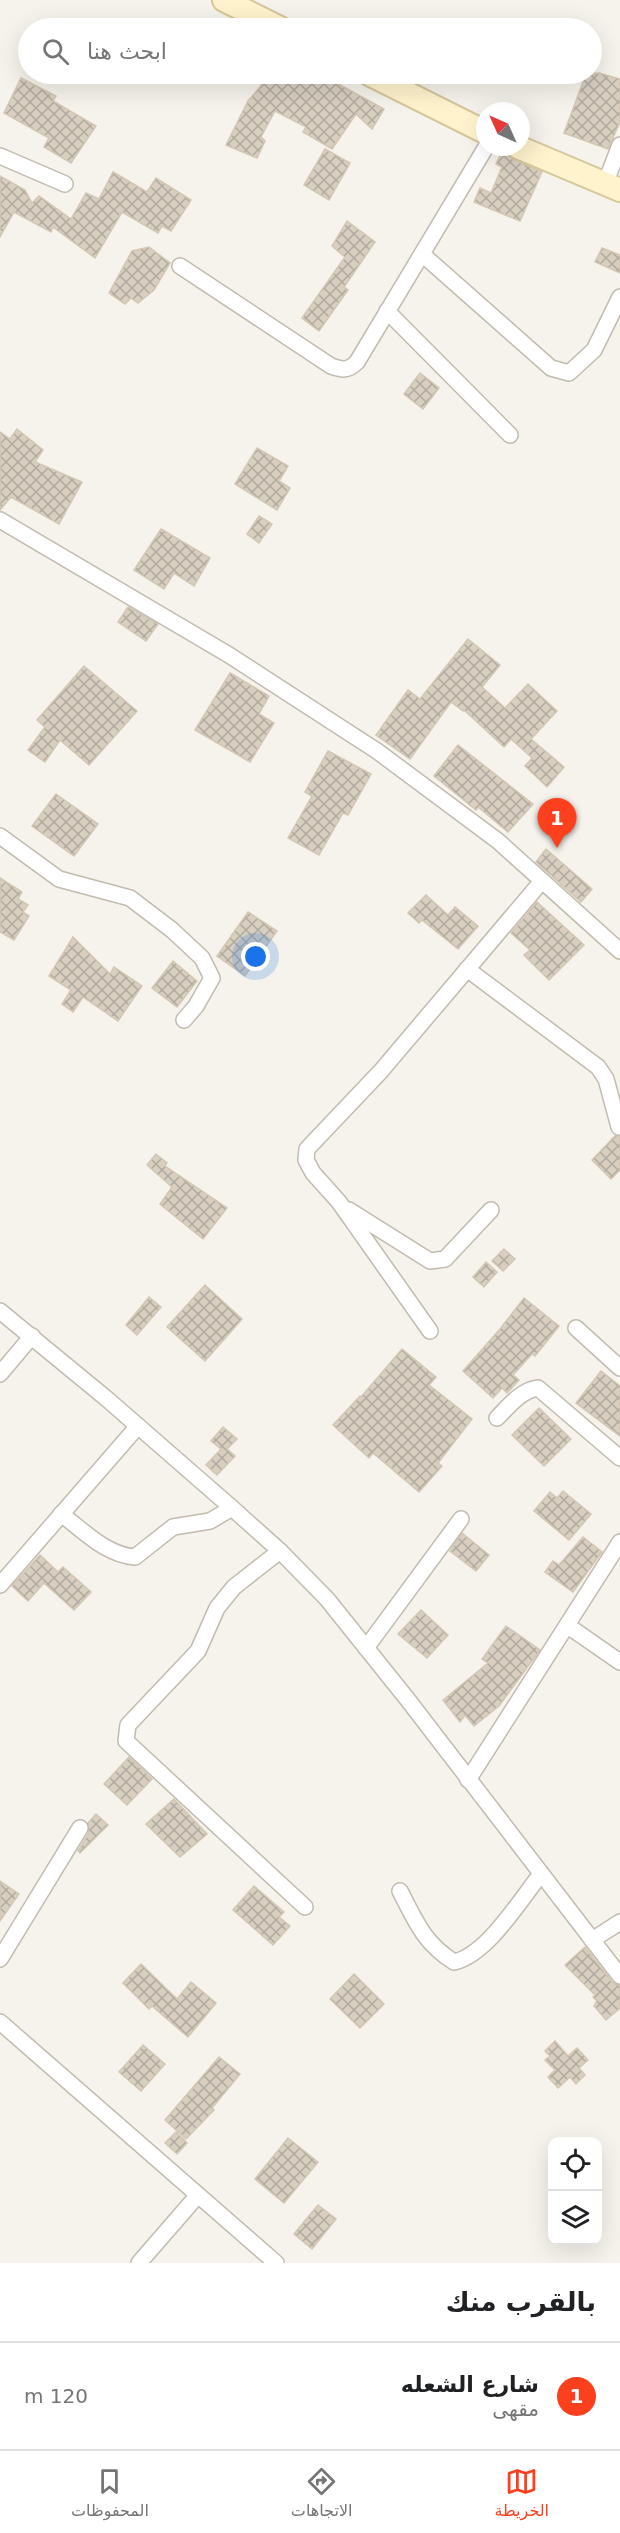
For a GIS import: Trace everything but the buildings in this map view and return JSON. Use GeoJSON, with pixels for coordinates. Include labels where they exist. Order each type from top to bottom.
{"type":"FeatureCollection","features":[{"type":"Feature","properties":{"kind":"street"},"geometry":{"type":"LineString","coordinates":[[224,0],[260,18]]}},
{"type":"Feature","properties":{"kind":"street"},"geometry":{"type":"LineString","coordinates":[[389,84],[476,128]]}},
{"type":"Feature","properties":{"kind":"street"},"geometry":{"type":"LineString","coordinates":[[530,152],[612,187],[620,145]]}},
{"type":"Feature","properties":{"kind":"street"},"geometry":{"type":"LineString","coordinates":[[0,156],[65,184]]}},
{"type":"Feature","properties":{"kind":"street"},"geometry":{"type":"LineString","coordinates":[[180,266],[330,366],[341,370],[350,369],[357,362],[481,156]]}},
{"type":"Feature","properties":{"kind":"street"},"geometry":{"type":"LineString","coordinates":[[422,254],[551,368],[569,373],[594,350],[620,297]]}},
{"type":"Feature","properties":{"kind":"street"},"geometry":{"type":"LineString","coordinates":[[387,311],[510,435]]}},
{"type":"Feature","properties":{"kind":"street"},"geometry":{"type":"LineString","coordinates":[[0,521],[229,655],[377,751],[498,841],[620,951]]}},
{"type":"Feature","properties":{"kind":"street"},"geometry":{"type":"LineString","coordinates":[[0,836],[59,879],[130,898],[172,930],[202,958],[212,978],[196,1006],[184,1020]]}},
{"type":"Feature","properties":{"kind":"street"},"geometry":{"type":"LineString","coordinates":[[430,1331],[341,1205],[313,1173],[306,1160],[307,1149],[381,1071],[542,881]]}},
{"type":"Feature","properties":{"kind":"street"},"geometry":{"type":"LineString","coordinates":[[467,969],[598,1067],[606,1079],[620,1127]]}},
{"type":"Feature","properties":{"kind":"street"},"geometry":{"type":"LineString","coordinates":[[341,1205],[430,1261],[445,1259],[491,1210]]}},
{"type":"Feature","properties":{"kind":"street"},"geometry":{"type":"LineString","coordinates":[[0,1311],[232,1508],[280,1551],[327,1599],[620,1976]]}},
{"type":"Feature","properties":{"kind":"street"},"geometry":{"type":"LineString","coordinates":[[576,1328],[620,1368]]}},
{"type":"Feature","properties":{"kind":"street"},"geometry":{"type":"LineString","coordinates":[[0,1374],[32,1336]]}},
{"type":"Feature","properties":{"kind":"street"},"geometry":{"type":"LineString","coordinates":[[497,1418],[519,1397],[531,1389],[538,1388],[620,1458]]}},
{"type":"Feature","properties":{"kind":"street"},"geometry":{"type":"LineString","coordinates":[[0,1585],[138,1426]]}},
{"type":"Feature","properties":{"kind":"street"},"geometry":{"type":"LineString","coordinates":[[61,1514],[102,1546],[121,1556],[135,1557],[174,1527],[210,1521],[232,1508]]}},
{"type":"Feature","properties":{"kind":"street"},"geometry":{"type":"LineString","coordinates":[[366,1648],[460,1519]]}},
{"type":"Feature","properties":{"kind":"street"},"geometry":{"type":"LineString","coordinates":[[468,1780],[620,1542]]}},
{"type":"Feature","properties":{"kind":"street"},"geometry":{"type":"LineString","coordinates":[[280,1551],[234,1587],[217,1608],[198,1651],[128,1725],[126,1741],[305,1907]]}},
{"type":"Feature","properties":{"kind":"street"},"geometry":{"type":"LineString","coordinates":[[568,1626],[620,1662]]}},
{"type":"Feature","properties":{"kind":"street"},"geometry":{"type":"LineString","coordinates":[[0,1959],[80,1828]]}},
{"type":"Feature","properties":{"kind":"street"},"geometry":{"type":"LineString","coordinates":[[400,1891],[422,1934],[436,1950],[454,1962],[466,1959],[488,1941],[541,1874]]}},
{"type":"Feature","properties":{"kind":"street"},"geometry":{"type":"LineString","coordinates":[[592,1940],[620,1922]]}},
{"type":"Feature","properties":{"kind":"street"},"geometry":{"type":"LineString","coordinates":[[0,2022],[276,2263]]}},
{"type":"Feature","properties":{"kind":"street"},"geometry":{"type":"LineString","coordinates":[[139,2263],[198,2194]]}},
{"type":"Feature","properties":{"kind":"place","name":"شارع الشعله"},"geometry":{"type":"Point","coordinates":[557,848]}}]}
